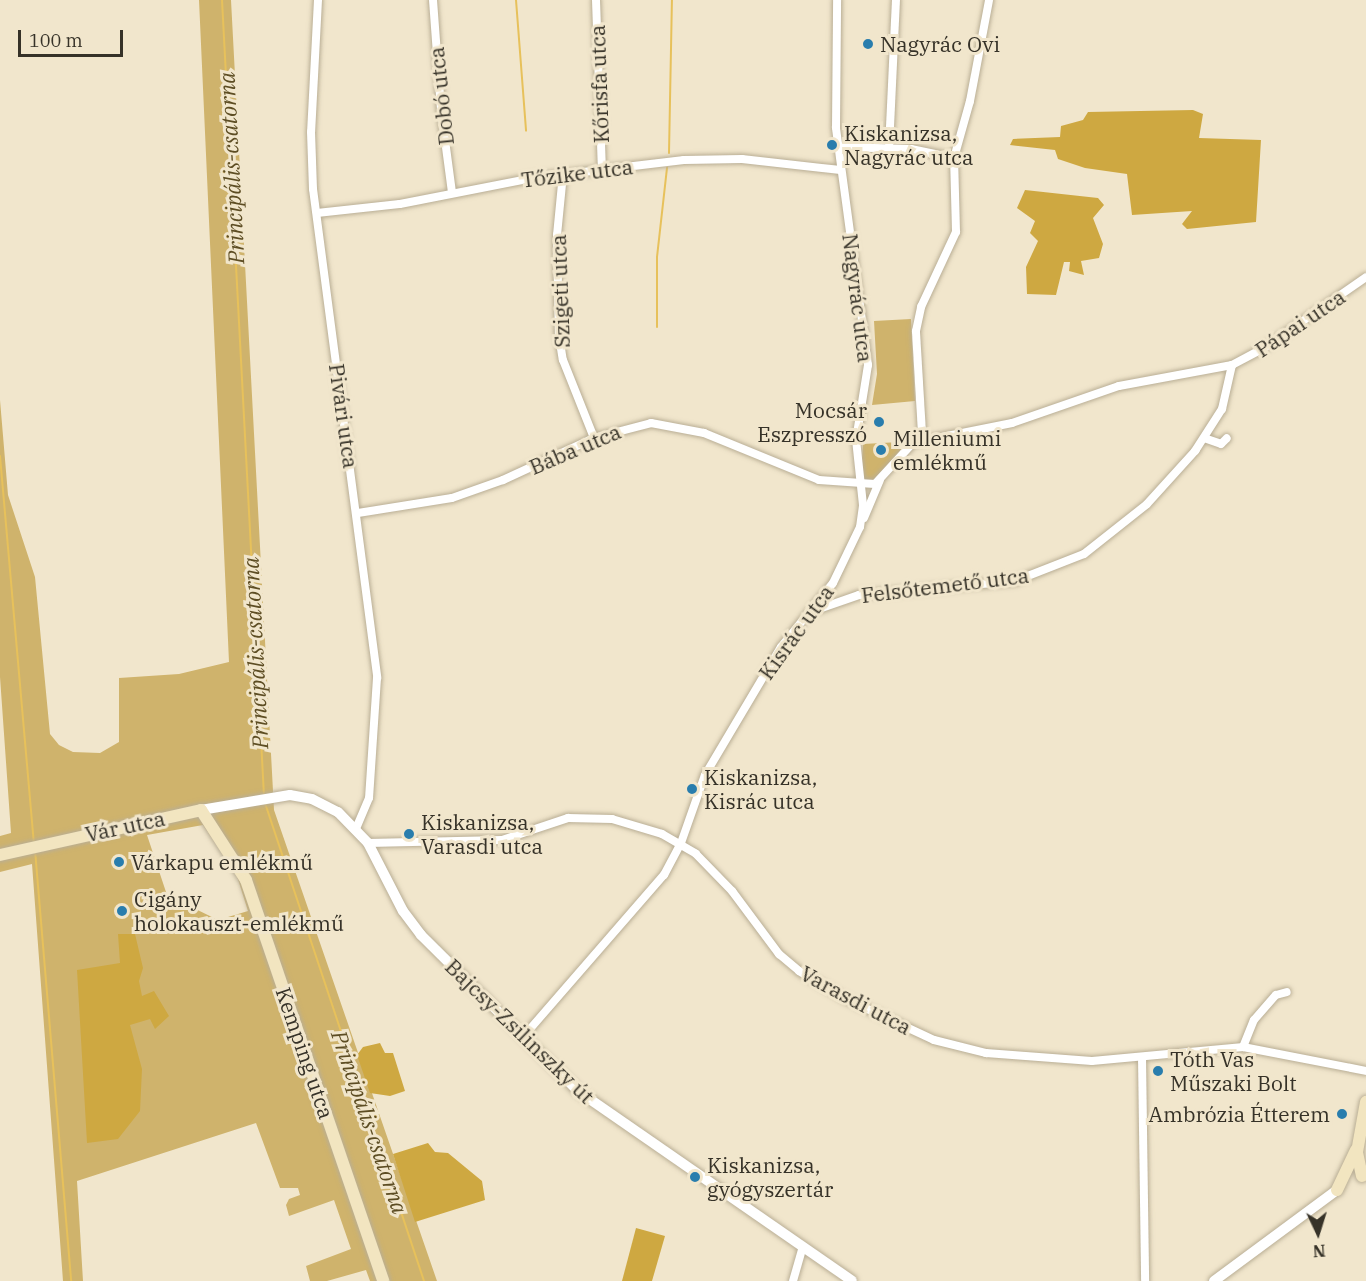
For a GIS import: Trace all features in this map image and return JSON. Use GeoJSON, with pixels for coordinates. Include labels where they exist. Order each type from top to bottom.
{"type":"FeatureCollection","features":[{"type":"Feature","properties":{"kind":"main road","name":"Kemping utca"},"geometry":{"type":"LineString","coordinates":[[201,810],[216,829],[246,880],[383,1281]]}},
{"type":"Feature","properties":{"kind":"main road","name":"Vár utca"},"geometry":{"type":"LineString","coordinates":[[0,855],[201,810]]}},
{"type":"Feature","properties":{"kind":"main road"},"geometry":{"type":"LineString","coordinates":[[1337,1190],[1359,1143],[1366,1102]]}},
{"type":"Feature","properties":{"kind":"main road"},"geometry":{"type":"LineString","coordinates":[[1337,1190],[1364,1175],[1359,1143]]}},
{"type":"Feature","properties":{"kind":"street","name":"Pivári utca"},"geometry":{"type":"LineString","coordinates":[[318,0],[311,132],[317,213],[358,513],[378,711],[369,798],[356,828]]}},
{"type":"Feature","properties":{"kind":"street","name":"Dobó utca"},"geometry":{"type":"LineString","coordinates":[[433,0],[441,110],[452,192]]}},
{"type":"Feature","properties":{"kind":"street","name":"Kőrisfa utca"},"geometry":{"type":"LineString","coordinates":[[596,0],[602,169]]}},
{"type":"Feature","properties":{"kind":"street","name":"Nagyrác utca"},"geometry":{"type":"LineString","coordinates":[[837,0],[838,147],[868,365],[856,440],[859,485]]}},
{"type":"Feature","properties":{"kind":"street"},"geometry":{"type":"LineString","coordinates":[[889,148],[896,0]]}},
{"type":"Feature","properties":{"kind":"street"},"geometry":{"type":"LineString","coordinates":[[859,485],[871,486],[880,479],[898,457],[917,442],[923,428],[916,331],[921,307],[956,232],[954,158],[970,101],[989,0]]}},
{"type":"Feature","properties":{"kind":"street"},"geometry":{"type":"LineString","coordinates":[[838,147],[889,148],[954,158]]}},
{"type":"Feature","properties":{"kind":"street","name":"Tőzike utca"},"geometry":{"type":"LineString","coordinates":[[317,213],[399,204],[452,192],[564,174],[719,159],[840,170]]}},
{"type":"Feature","properties":{"kind":"street","name":"Szigeti utca"},"geometry":{"type":"LineString","coordinates":[[564,174],[558,223],[558,326],[563,360],[594,438]]}},
{"type":"Feature","properties":{"kind":"street","name":"Pápai utca"},"geometry":{"type":"LineString","coordinates":[[917,442],[1012,423],[1119,386],[1232,365],[1274,341],[1366,277]]}},
{"type":"Feature","properties":{"kind":"street","name":"Felsőtemető utca"},"geometry":{"type":"LineString","coordinates":[[810,612],[859,596],[1015,581],[1054,568],[1084,554],[1140,510],[1178,473],[1204,438],[1226,399],[1232,365]]}},
{"type":"Feature","properties":{"kind":"street","name":"Bába utca"},"geometry":{"type":"LineString","coordinates":[[358,513],[452,498],[503,480],[594,438],[641,424],[681,426],[813,478],[859,485]]}},
{"type":"Feature","properties":{"kind":"street"},"geometry":{"type":"LineString","coordinates":[[1204,438],[1221,444],[1227,438]]}},
{"type":"Feature","properties":{"kind":"street"},"geometry":{"type":"LineString","coordinates":[[860,527],[880,479]]}},
{"type":"Feature","properties":{"kind":"street","name":"Kisrác utca"},"geometry":{"type":"LineString","coordinates":[[523,1037],[640,906],[681,843],[705,775],[775,657],[833,583],[860,527],[863,505],[859,485]]}},
{"type":"Feature","properties":{"kind":"street","name":"Bajcsy-Zsilinszky út"},"geometry":{"type":"LineString","coordinates":[[250,800],[274,796],[300,796],[321,802],[356,828],[368,843],[416,929],[578,1091],[852,1281]]}},
{"type":"Feature","properties":{"kind":"street","name":"Vár utca"},"geometry":{"type":"LineString","coordinates":[[201,810],[250,800]]}},
{"type":"Feature","properties":{"kind":"street","name":"Varasdi utca"},"geometry":{"type":"LineString","coordinates":[[368,843],[502,840],[558,820],[586,816],[630,823],[681,843],[723,880],[790,964],[844,998],[912,1031],[953,1047],[986,1053],[1092,1061],[1243,1047],[1366,1071]]}},
{"type":"Feature","properties":{"kind":"street"},"geometry":{"type":"LineString","coordinates":[[1243,1047],[1254,1020],[1276,995],[1287,992]]}},
{"type":"Feature","properties":{"kind":"street"},"geometry":{"type":"LineString","coordinates":[[1142,1057],[1145,1281]]}},
{"type":"Feature","properties":{"kind":"street"},"geometry":{"type":"LineString","coordinates":[[1214,1281],[1337,1190]]}},
{"type":"Feature","properties":{"kind":"street"},"geometry":{"type":"LineString","coordinates":[[793,1281],[803,1247]]}},
{"type":"Feature","properties":{"kind":"shaded area"},"geometry":{"type":"Polygon","coordinates":[[[199,0],[231,0],[274,810],[437,1281],[370,1281],[366,1270],[327,1281],[310,1281],[306,1266],[351,1249],[334,1200],[289,1216],[286,1205],[289,1199],[300,1195],[298,1188],[280,1188],[256,1123],[77,1181],[83,1281],[63,1281],[32,864],[0,872],[0,836],[11,833],[0,677],[0,400],[8,495],[35,577],[50,734],[59,745],[73,752],[100,753],[119,742],[119,678],[179,674],[229,662],[199,0]],[[203,825],[147,835],[167,895],[218,920],[248,911],[236,873],[203,825]]]}},
{"type":"Feature","properties":{"kind":"shaded area"},"geometry":{"type":"Polygon","coordinates":[[[1193,110],[1203,114],[1199,138],[1261,140],[1256,222],[1187,229],[1182,224],[1192,211],[1132,215],[1127,174],[1085,168],[1058,159],[1055,150],[1010,145],[1013,139],[1060,137],[1061,126],[1083,120],[1088,112],[1193,110]]]}},
{"type":"Feature","properties":{"kind":"shaded area"},"geometry":{"type":"Polygon","coordinates":[[[1025,190],[1098,198],[1104,205],[1093,218],[1103,244],[1099,258],[1081,261],[1084,275],[1069,271],[1070,262],[1064,262],[1056,295],[1027,294],[1026,267],[1038,241],[1030,233],[1035,221],[1017,208],[1025,190]]]}},
{"type":"Feature","properties":{"kind":"shaded area"},"geometry":{"type":"Polygon","coordinates":[[[911,319],[915,401],[872,405],[877,374],[874,321],[911,319]]]}},
{"type":"Feature","properties":{"kind":"shaded area"},"geometry":{"type":"Polygon","coordinates":[[[900,442],[903,448],[874,480],[867,482],[861,476],[863,444],[900,442]]]}},
{"type":"Feature","properties":{"kind":"shaded area"},"geometry":{"type":"Polygon","coordinates":[[[118,934],[135,934],[143,968],[139,981],[142,996],[154,991],[169,1016],[155,1029],[150,1019],[130,1025],[142,1069],[140,1111],[118,1139],[87,1143],[77,970],[120,963],[118,934]]]}},
{"type":"Feature","properties":{"kind":"shaded area"},"geometry":{"type":"Polygon","coordinates":[[[380,1043],[385,1053],[393,1053],[405,1091],[390,1096],[370,1093],[357,1055],[363,1047],[380,1043]]]}},
{"type":"Feature","properties":{"kind":"shaded area"},"geometry":{"type":"Polygon","coordinates":[[[428,1143],[435,1152],[448,1153],[482,1181],[485,1200],[415,1222],[393,1154],[428,1143]]]}},
{"type":"Feature","properties":{"kind":"shaded area"},"geometry":{"type":"Polygon","coordinates":[[[636,1228],[665,1236],[652,1281],[622,1281],[636,1228]]]}},
{"type":"Feature","properties":{"kind":"waterway","name":"Principális-csatorna"},"geometry":{"type":"LineString","coordinates":[[222,0],[264,797]]}},
{"type":"Feature","properties":{"kind":"waterway"},"geometry":{"type":"LineString","coordinates":[[516,0],[526,131]]}},
{"type":"Feature","properties":{"kind":"waterway"},"geometry":{"type":"LineString","coordinates":[[669,153],[672,0]]}},
{"type":"Feature","properties":{"kind":"waterway"},"geometry":{"type":"LineString","coordinates":[[657,327],[657,257],[667,168]]}},
{"type":"Feature","properties":{"kind":"waterway"},"geometry":{"type":"LineString","coordinates":[[0,456],[34,842]]}},
{"type":"Feature","properties":{"kind":"waterway","name":"Principális-csatorna"},"geometry":{"type":"LineString","coordinates":[[265,803],[424,1281]]}},
{"type":"Feature","properties":{"kind":"waterway"},"geometry":{"type":"LineString","coordinates":[[35,850],[71,1281]]}},
{"type":"Feature","properties":{"kind":"place","name":"Nagyrác Ovi"},"geometry":{"type":"Point","coordinates":[868,44]}},
{"type":"Feature","properties":{"kind":"place","name":"Kiskanizsa, Nagyrác utca"},"geometry":{"type":"Point","coordinates":[832,145]}},
{"type":"Feature","properties":{"kind":"place","name":"Mocsár Eszpresszó"},"geometry":{"type":"Point","coordinates":[879,422]}},
{"type":"Feature","properties":{"kind":"place","name":"Milleniumi emlékmű"},"geometry":{"type":"Point","coordinates":[881,450]}},
{"type":"Feature","properties":{"kind":"place","name":"Kiskanizsa, Kisrác utca"},"geometry":{"type":"Point","coordinates":[692,789]}},
{"type":"Feature","properties":{"kind":"place","name":"Kiskanizsa, Varasdi utca"},"geometry":{"type":"Point","coordinates":[409,834]}},
{"type":"Feature","properties":{"kind":"place","name":"Várkapu emlékmű"},"geometry":{"type":"Point","coordinates":[119,862]}},
{"type":"Feature","properties":{"kind":"place","name":"Cigány holokauszt-emlékmű"},"geometry":{"type":"Point","coordinates":[122,911]}},
{"type":"Feature","properties":{"kind":"place","name":"Tóth Vas Műszaki Bolt"},"geometry":{"type":"Point","coordinates":[1158,1071]}},
{"type":"Feature","properties":{"kind":"place","name":"Ambrózia Étterem"},"geometry":{"type":"Point","coordinates":[1342,1114]}},
{"type":"Feature","properties":{"kind":"place","name":"Kiskanizsa, gyógyszertár"},"geometry":{"type":"Point","coordinates":[695,1177]}}]}
